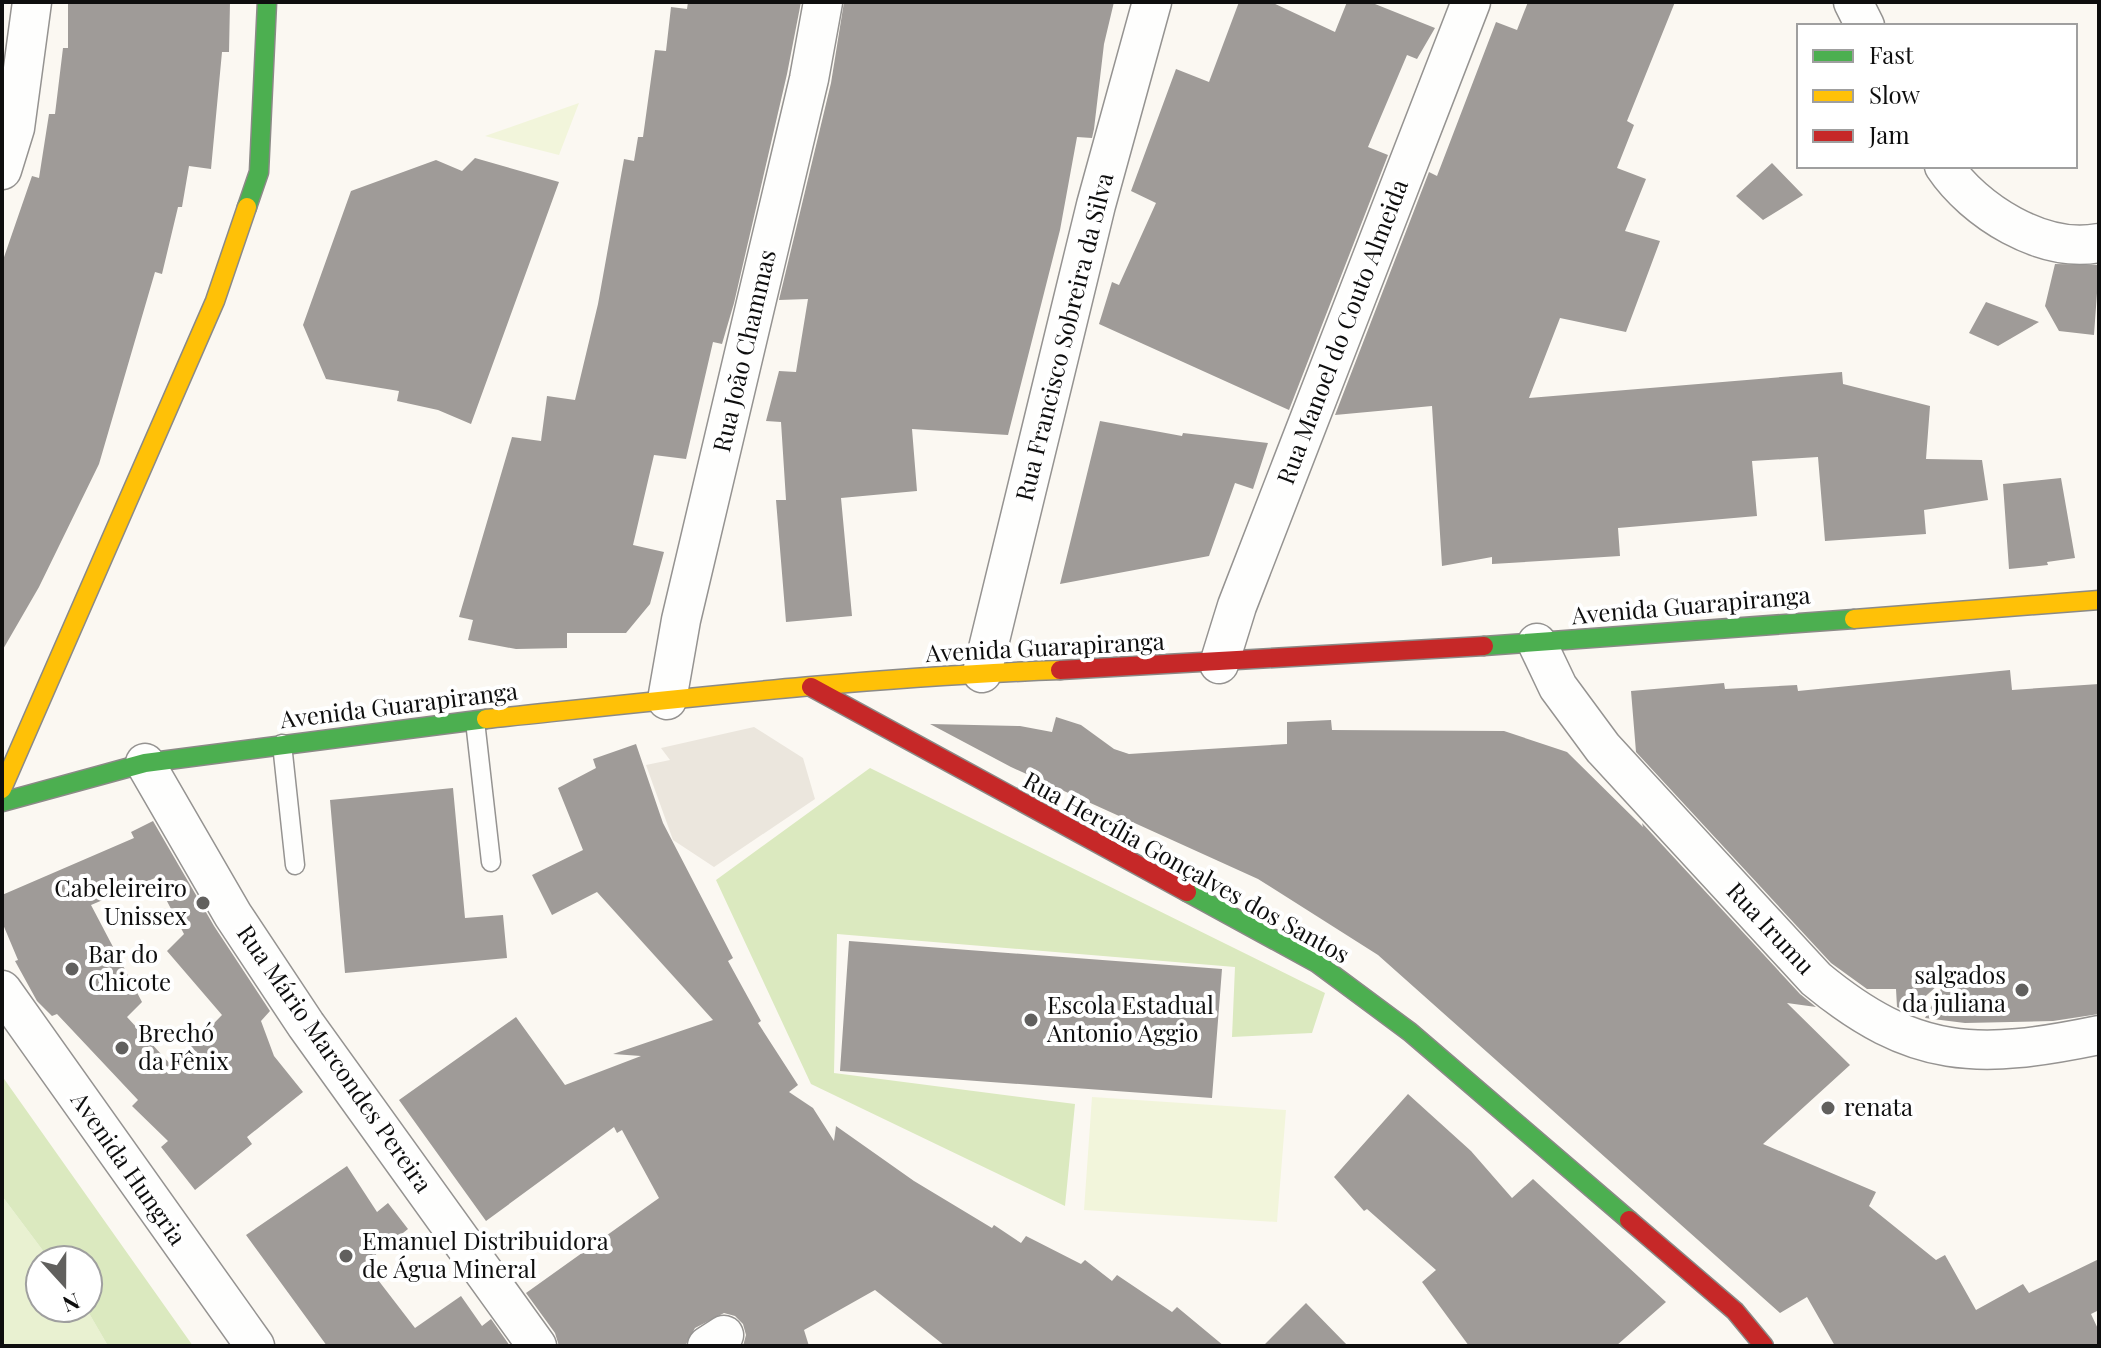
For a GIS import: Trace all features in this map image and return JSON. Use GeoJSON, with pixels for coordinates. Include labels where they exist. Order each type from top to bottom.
{"type":"FeatureCollection","features":[{"type":"Feature","properties":{"kind":"main road"},"geometry":{"type":"LineString","coordinates":[[2,789],[215,301],[259,172],[267,2]]}},
{"type":"Feature","properties":{"kind":"main road","name":"Avenida Guarapiranga"},"geometry":{"type":"LineString","coordinates":[[2,802],[145,763],[475,720],[667,700],[982,673],[1219,664],[2099,600]]}},
{"type":"Feature","properties":{"kind":"main road","name":"Rua Hercília Gonçalves dos Santos"},"geometry":{"type":"LineString","coordinates":[[811,687],[1317,963],[1422,1042],[1735,1311],[1764,1346]]}},
{"type":"Feature","properties":{"kind":"street"},"geometry":{"type":"LineString","coordinates":[[2,170],[32,2]]}},
{"type":"Feature","properties":{"kind":"street","name":"Rua João Chammas"},"geometry":{"type":"LineString","coordinates":[[667,700],[681,620],[809,79],[823,2]]}},
{"type":"Feature","properties":{"kind":"street","name":"Rua Francisco Sobreira da Silva"},"geometry":{"type":"LineString","coordinates":[[982,673],[1096,205],[1152,2]]}},
{"type":"Feature","properties":{"kind":"street","name":"Rua Manoel do Couto Almeida"},"geometry":{"type":"LineString","coordinates":[[1219,664],[1243,591],[1471,2]]}},
{"type":"Feature","properties":{"kind":"street"},"geometry":{"type":"LineString","coordinates":[[1853,2],[1864,24]]}},
{"type":"Feature","properties":{"kind":"street"},"geometry":{"type":"LineString","coordinates":[[1945,168],[1955,182],[1996,216],[2039,238],[2099,243]]}},
{"type":"Feature","properties":{"kind":"street","name":"Rua Irumu"},"geometry":{"type":"LineString","coordinates":[[1537,643],[1558,687],[1603,748],[1816,979],[1853,1010],[1887,1029],[1951,1049],[2030,1049],[2099,1035]]}},
{"type":"Feature","properties":{"kind":"street","name":"Rua Mário Marcondes Pereira"},"geometry":{"type":"LineString","coordinates":[[145,763],[233,915],[298,1013],[537,1346]]}},
{"type":"Feature","properties":{"kind":"street","name":"Avenida Hungria"},"geometry":{"type":"LineString","coordinates":[[2,990],[255,1346]]}},
{"type":"Feature","properties":{"kind":"lane"},"geometry":{"type":"LineString","coordinates":[[475,720],[491,862]]}},
{"type":"Feature","properties":{"kind":"lane"},"geometry":{"type":"LineString","coordinates":[[282,744],[295,865]]}},
{"type":"Feature","properties":{"kind":"green space"},"geometry":{"type":"Polygon","coordinates":[[[579,103],[559,155],[485,136],[579,103]]]}},
{"type":"Feature","properties":{"kind":"green space"},"geometry":{"type":"Polygon","coordinates":[[[870,768],[1325,993],[1312,1033],[1232,1037],[1235,967],[837,934],[834,1073],[1075,1104],[1065,1206],[811,1084],[716,880],[870,768]]]}},
{"type":"Feature","properties":{"kind":"green space"},"geometry":{"type":"Polygon","coordinates":[[[2,1076],[193,1346],[108,1346],[95,1324],[104,1324],[104,1244],[38,1244],[2,1196],[2,1076]]]}},
{"type":"Feature","properties":{"kind":"green space"},"geometry":{"type":"Polygon","coordinates":[[[1092,1097],[1286,1110],[1277,1222],[1084,1210],[1092,1097]]]}},
{"type":"Feature","properties":{"kind":"green space"},"geometry":{"type":"Polygon","coordinates":[[[2,1196],[38,1244],[24,1244],[24,1324],[95,1324],[108,1346],[2,1346],[2,1196]]]}},
{"type":"Feature","properties":{"kind":"shaded area"},"geometry":{"type":"Polygon","coordinates":[[[754,727],[803,758],[815,799],[714,867],[673,840],[646,765],[670,760],[661,748],[754,727]]]}},
{"type":"Feature","properties":{"kind":"building"},"geometry":{"type":"Polygon","coordinates":[[[68,2],[230,2],[229,52],[222,52],[211,169],[189,166],[182,207],[178,207],[162,274],[155,272],[99,464],[39,587],[2,651],[2,263],[32,176],[39,178],[49,114],[55,114],[63,48],[68,48],[68,2]]]}},
{"type":"Feature","properties":{"kind":"building"},"geometry":{"type":"Polygon","coordinates":[[[688,2],[801,2],[734,303],[722,344],[713,342],[686,459],[654,455],[633,545],[664,552],[650,604],[626,633],[567,633],[567,648],[516,649],[468,640],[473,620],[459,617],[512,437],[541,441],[547,396],[575,400],[598,304],[624,159],[634,161],[638,137],[643,137],[655,50],[666,51],[671,7],[687,9],[688,2]]]}},
{"type":"Feature","properties":{"kind":"building"},"geometry":{"type":"Polygon","coordinates":[[[844,2],[1114,2],[1104,44],[1092,138],[1077,137],[1060,230],[1008,435],[912,429],[917,491],[841,498],[852,616],[786,622],[776,500],[786,500],[781,422],[766,421],[779,371],[796,372],[808,299],[779,300],[831,83],[844,2]]]}},
{"type":"Feature","properties":{"kind":"building"},"geometry":{"type":"Polygon","coordinates":[[[1239,2],[1271,2],[1335,32],[1347,2],[1370,2],[1435,28],[1417,59],[1407,55],[1368,147],[1388,155],[1289,410],[1099,324],[1112,282],[1119,285],[1156,203],[1131,191],[1176,69],[1209,82],[1239,2]]]}},
{"type":"Feature","properties":{"kind":"building"},"geometry":{"type":"Polygon","coordinates":[[[1528,2],[1675,2],[1627,121],[1634,125],[1617,168],[1646,179],[1625,231],[1660,241],[1626,332],[1560,318],[1529,398],[1842,372],[1843,384],[1930,406],[1926,459],[1982,460],[1988,500],[1924,510],[1926,534],[1825,541],[1818,457],[1752,461],[1757,516],[1618,528],[1620,556],[1492,564],[1492,557],[1442,566],[1432,406],[1335,415],[1429,172],[1437,176],[1496,22],[1517,30],[1528,2]]]}},
{"type":"Feature","properties":{"kind":"building"},"geometry":{"type":"Polygon","coordinates":[[[475,158],[559,182],[471,424],[438,410],[397,401],[399,391],[326,379],[303,325],[351,191],[436,160],[462,171],[475,158]]]}},
{"type":"Feature","properties":{"kind":"building"},"geometry":{"type":"Polygon","coordinates":[[[1772,163],[1803,195],[1763,220],[1736,196],[1772,163]]]}},
{"type":"Feature","properties":{"kind":"building"},"geometry":{"type":"Polygon","coordinates":[[[2055,264],[2099,265],[2094,335],[2059,331],[2045,306],[2055,264]]]}},
{"type":"Feature","properties":{"kind":"building"},"geometry":{"type":"Polygon","coordinates":[[[1986,302],[2039,322],[1998,346],[1969,333],[1986,302]]]}},
{"type":"Feature","properties":{"kind":"building"},"geometry":{"type":"Polygon","coordinates":[[[1100,421],[1182,436],[1183,433],[1268,443],[1253,489],[1235,483],[1209,556],[1060,584],[1100,421]]]}},
{"type":"Feature","properties":{"kind":"building"},"geometry":{"type":"Polygon","coordinates":[[[2061,478],[2075,558],[2047,562],[2048,565],[2009,569],[2003,484],[2061,478]]]}},
{"type":"Feature","properties":{"kind":"building"},"geometry":{"type":"Polygon","coordinates":[[[2010,670],[2012,690],[2099,684],[2099,1014],[2053,1021],[1965,1023],[1925,1018],[1948,976],[1908,1012],[1897,1007],[1896,989],[1867,989],[1831,963],[1636,752],[1631,691],[1724,683],[1725,689],[1797,685],[1798,691],[2010,670]]]}},
{"type":"Feature","properties":{"kind":"building"},"geometry":{"type":"Polygon","coordinates":[[[1056,717],[1081,725],[1114,749],[1129,754],[1287,744],[1287,722],[1331,720],[1332,730],[1504,731],[1567,752],[1643,827],[1642,823],[1800,994],[1816,1007],[1787,1003],[1850,1065],[1763,1144],[1876,1192],[1869,1206],[1936,1260],[1945,1255],[1976,1310],[2023,1284],[2029,1293],[2099,1259],[2099,1310],[2091,1314],[2099,1331],[2099,1346],[1835,1346],[1807,1297],[1780,1313],[1378,955],[1258,879],[1011,767],[930,724],[1020,726],[1052,732],[1056,717]]]}},
{"type":"Feature","properties":{"kind":"building"},"geometry":{"type":"Polygon","coordinates":[[[636,744],[663,823],[733,958],[728,961],[761,1021],[758,1023],[798,1085],[789,1092],[813,1108],[834,1141],[836,1126],[914,1181],[992,1228],[994,1225],[1021,1243],[1026,1236],[1081,1264],[1085,1260],[1112,1281],[1117,1275],[1172,1312],[1177,1307],[1224,1346],[945,1346],[875,1290],[804,1330],[809,1346],[743,1346],[746,1335],[743,1324],[735,1316],[724,1313],[695,1328],[685,1346],[559,1346],[555,1333],[526,1293],[659,1198],[622,1130],[617,1133],[614,1127],[486,1221],[399,1100],[516,1017],[565,1085],[641,1056],[613,1054],[713,1020],[597,892],[552,915],[532,875],[583,850],[558,788],[596,768],[593,759],[636,744]]]}},
{"type":"Feature","properties":{"kind":"building"},"geometry":{"type":"Polygon","coordinates":[[[453,788],[465,918],[503,915],[507,958],[345,973],[330,800],[453,788]]]}},
{"type":"Feature","properties":{"kind":"building"},"geometry":{"type":"Polygon","coordinates":[[[153,821],[214,926],[270,1011],[261,1021],[274,1056],[303,1092],[247,1137],[252,1144],[195,1190],[161,1147],[168,1141],[132,1106],[138,1100],[57,1014],[52,1016],[37,1001],[15,961],[18,960],[2,922],[2,895],[134,838],[131,832],[153,821]],[[155,878],[91,905],[142,1002],[127,1017],[172,1066],[222,1015],[167,951],[184,934],[155,878]]]}},
{"type":"Feature","properties":{"kind":"building","name":"Escola Estadual Antonio Aggio"},"geometry":{"type":"Polygon","coordinates":[[[849,941],[1222,969],[1212,1098],[840,1071],[849,941]]]}},
{"type":"Feature","properties":{"kind":"building"},"geometry":{"type":"Polygon","coordinates":[[[1408,1094],[1471,1151],[1512,1198],[1533,1179],[1666,1302],[1616,1346],[1469,1346],[1422,1282],[1436,1270],[1367,1209],[1364,1211],[1334,1177],[1408,1094]]]}},
{"type":"Feature","properties":{"kind":"building"},"geometry":{"type":"Polygon","coordinates":[[[347,1166],[377,1212],[388,1203],[408,1229],[365,1263],[415,1328],[461,1296],[482,1326],[491,1319],[510,1346],[327,1346],[246,1235],[347,1166]]]}},
{"type":"Feature","properties":{"kind":"building"},"geometry":{"type":"Polygon","coordinates":[[[1306,1303],[1348,1346],[1263,1346],[1306,1303]]]}},
{"type":"Feature","properties":{"kind":"traffic: fast"},"geometry":{"type":"LineString","coordinates":[[247,207],[259,172],[267,2]]}},
{"type":"Feature","properties":{"kind":"traffic: fast"},"geometry":{"type":"LineString","coordinates":[[1484,646],[1854,619]]}},
{"type":"Feature","properties":{"kind":"traffic: fast"},"geometry":{"type":"LineString","coordinates":[[2,802],[145,763],[486,719]]}},
{"type":"Feature","properties":{"kind":"traffic: fast"},"geometry":{"type":"LineString","coordinates":[[1187,892],[1317,963],[1410,1032],[1629,1220]]}},
{"type":"Feature","properties":{"kind":"traffic: slow"},"geometry":{"type":"LineString","coordinates":[[2,789],[215,301],[247,207]]}},
{"type":"Feature","properties":{"kind":"traffic: slow"},"geometry":{"type":"LineString","coordinates":[[1854,619],[2099,600]]}},
{"type":"Feature","properties":{"kind":"traffic: slow"},"geometry":{"type":"LineString","coordinates":[[486,719],[844,683],[1060,670]]}},
{"type":"Feature","properties":{"kind":"traffic: jam"},"geometry":{"type":"LineString","coordinates":[[1060,670],[1484,646]]}},
{"type":"Feature","properties":{"kind":"traffic: jam"},"geometry":{"type":"LineString","coordinates":[[811,687],[1187,892]]}},
{"type":"Feature","properties":{"kind":"traffic: jam"},"geometry":{"type":"LineString","coordinates":[[1629,1220],[1735,1311],[1764,1346]]}},
{"type":"Feature","properties":{"kind":"place","name":"Cabeleireiro Unissex"},"geometry":{"type":"Point","coordinates":[203,903]}},
{"type":"Feature","properties":{"kind":"place","name":"Bar do Chicote"},"geometry":{"type":"Point","coordinates":[72,969]}},
{"type":"Feature","properties":{"kind":"place","name":"salgados da juliana"},"geometry":{"type":"Point","coordinates":[2022,990]}},
{"type":"Feature","properties":{"kind":"place","name":"Escola Estadual Antonio Aggio"},"geometry":{"type":"Point","coordinates":[1031,1020]}},
{"type":"Feature","properties":{"kind":"place","name":"Brechó da Fênix"},"geometry":{"type":"Point","coordinates":[122,1048]}},
{"type":"Feature","properties":{"kind":"place","name":"renata"},"geometry":{"type":"Point","coordinates":[1828,1108]}},
{"type":"Feature","properties":{"kind":"place","name":"Emanuel Distribuidora de Água Mineral"},"geometry":{"type":"Point","coordinates":[346,1256]}}]}
